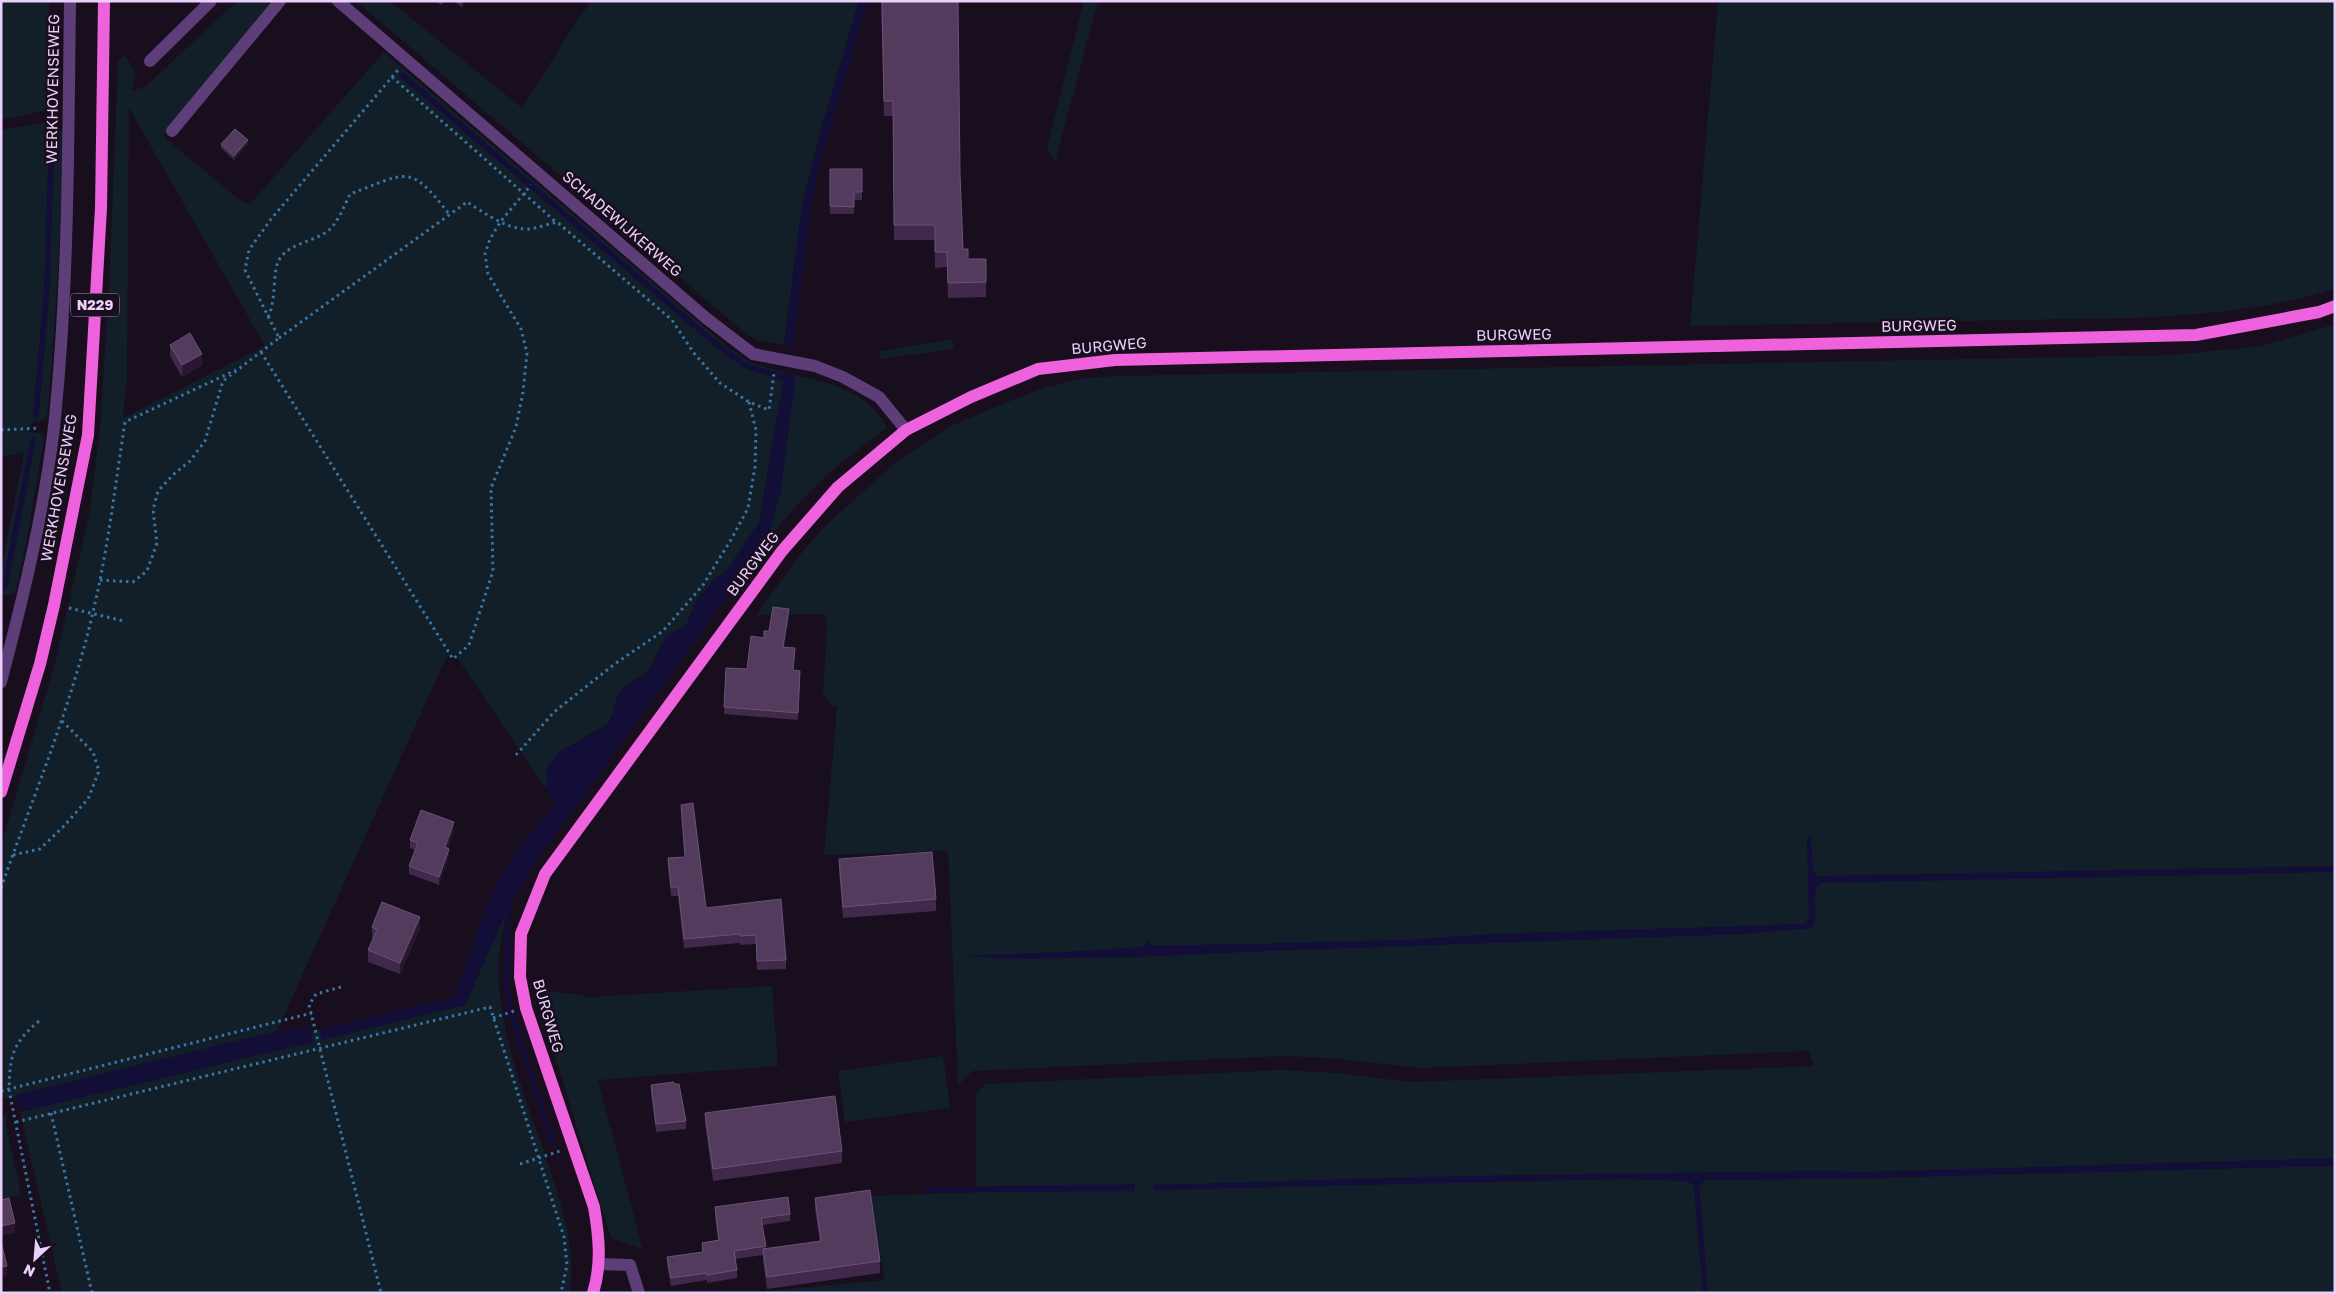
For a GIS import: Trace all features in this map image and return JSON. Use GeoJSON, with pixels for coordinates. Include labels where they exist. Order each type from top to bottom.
{"type":"FeatureCollection","features":[{"type":"Feature","properties":{"kind":"main road","name":"WERKHOVENSEWEG"},"geometry":{"type":"LineString","coordinates":[[2,786],[40,664],[54,605],[88,435],[100,208],[104,1]]}},
{"type":"Feature","properties":{"kind":"main road","name":"BURGWEG"},"geometry":{"type":"LineString","coordinates":[[594,1293],[599,1264],[599,1245],[594,1207],[526,1008],[520,977],[521,934],[546,874],[782,551],[838,487],[906,430],[971,396],[1038,369],[1115,360],[2196,335],[2319,312],[2335,306]]}},
{"type":"Feature","properties":{"kind":"street","name":"WERKHOVENSEWEG"},"geometry":{"type":"LineString","coordinates":[[1,682],[36,534],[54,428],[62,336],[68,227],[70,1]]}},
{"type":"Feature","properties":{"kind":"street"},"geometry":{"type":"LineString","coordinates":[[150,61],[211,1]]}},
{"type":"Feature","properties":{"kind":"street"},"geometry":{"type":"LineString","coordinates":[[172,131],[280,1]]}},
{"type":"Feature","properties":{"kind":"street","name":"SCHADEWIJKERWEG"},"geometry":{"type":"LineString","coordinates":[[338,1],[706,318],[753,354],[814,366],[843,377],[879,397],[906,430]]}},
{"type":"Feature","properties":{"kind":"street"},"geometry":{"type":"LineString","coordinates":[[599,1264],[630,1265],[639,1293]]}},
{"type":"Feature","properties":{"kind":"path"},"geometry":{"type":"LineString","coordinates":[[279,338],[246,270],[249,250],[271,220],[406,60]]}},
{"type":"Feature","properties":{"kind":"path"},"geometry":{"type":"LineString","coordinates":[[392,77],[672,320],[693,352],[720,383],[749,402],[769,410],[773,378]]}},
{"type":"Feature","properties":{"kind":"path"},"geometry":{"type":"LineString","coordinates":[[268,316],[273,306],[278,261],[286,252],[327,233],[340,214],[350,194],[394,178],[409,176],[423,182],[449,214]]}},
{"type":"Feature","properties":{"kind":"path"},"geometry":{"type":"LineString","coordinates":[[262,352],[453,660],[469,645],[493,571],[491,488],[516,427],[523,392],[527,353],[521,329],[488,274],[485,254],[490,239],[501,221],[525,192]]}},
{"type":"Feature","properties":{"kind":"path"},"geometry":{"type":"LineString","coordinates":[[100,580],[133,582],[147,571],[157,543],[153,510],[158,490],[190,460],[204,441],[223,381],[279,338],[468,202],[501,221],[529,229],[557,222]]}},
{"type":"Feature","properties":{"kind":"path"},"geometry":{"type":"LineString","coordinates":[[1,888],[62,721],[93,613],[109,536],[125,422],[206,382],[243,367]]}},
{"type":"Feature","properties":{"kind":"path"},"geometry":{"type":"LineString","coordinates":[[516,755],[554,712],[616,663],[663,631],[702,585],[732,538],[748,508],[755,467],[756,430],[749,402]]}},
{"type":"Feature","properties":{"kind":"path"},"geometry":{"type":"LineString","coordinates":[[1,430],[30,427]]}},
{"type":"Feature","properties":{"kind":"path"},"geometry":{"type":"LineString","coordinates":[[54,605],[124,621]]}},
{"type":"Feature","properties":{"kind":"path"},"geometry":{"type":"LineString","coordinates":[[13,855],[40,849],[63,827],[88,799],[99,771],[93,752],[62,721]]}},
{"type":"Feature","properties":{"kind":"path"},"geometry":{"type":"LineString","coordinates":[[341,987],[316,994],[309,1005],[318,1049],[381,1293]]}},
{"type":"Feature","properties":{"kind":"path"},"geometry":{"type":"LineString","coordinates":[[16,1122],[490,1007],[564,1236],[567,1265],[562,1293]]}},
{"type":"Feature","properties":{"kind":"path"},"geometry":{"type":"LineString","coordinates":[[493,1018],[510,1012]]}},
{"type":"Feature","properties":{"kind":"path"},"geometry":{"type":"LineString","coordinates":[[1,1091],[312,1013]]}},
{"type":"Feature","properties":{"kind":"path"},"geometry":{"type":"LineString","coordinates":[[39,1021],[21,1036],[10,1063],[9,1090],[50,1293]]}},
{"type":"Feature","properties":{"kind":"path"},"geometry":{"type":"LineString","coordinates":[[51,1114],[92,1293]]}},
{"type":"Feature","properties":{"kind":"path"},"geometry":{"type":"LineString","coordinates":[[520,1164],[574,1147]]}},
{"type":"Feature","properties":{"kind":"shaded area"},"geometry":{"type":"Polygon","coordinates":[[[1,1],[49,1],[47,110],[1,120],[1,1]]]}},
{"type":"Feature","properties":{"kind":"shaded area"},"geometry":{"type":"Polygon","coordinates":[[[237,1],[273,1],[164,134],[166,139],[241,201],[250,204],[384,52],[728,347],[749,362],[785,373],[759,522],[728,569],[722,575],[714,578],[692,611],[687,624],[660,646],[648,672],[628,684],[615,703],[614,712],[607,724],[558,753],[547,769],[548,779],[545,788],[454,653],[446,658],[277,1031],[1,1100],[1,845],[54,667],[90,511],[100,428],[109,290],[118,61],[125,55],[136,74],[131,91],[145,87],[237,1]],[[129,108],[127,380],[123,418],[265,346],[129,108]]]}},
{"type":"Feature","properties":{"kind":"shaded area"},"geometry":{"type":"Polygon","coordinates":[[[356,1],[390,1],[522,108],[580,16],[592,1],[859,1],[822,126],[802,205],[784,345],[756,340],[738,327],[356,1]]]}},
{"type":"Feature","properties":{"kind":"shaded area"},"geometry":{"type":"Polygon","coordinates":[[[859,1],[868,1],[819,167],[811,207],[793,346],[784,345],[802,205],[822,126],[859,1]]]}},
{"type":"Feature","properties":{"kind":"shaded area"},"geometry":{"type":"Polygon","coordinates":[[[1084,1],[1098,1],[1055,162],[1047,147],[1084,1]]]}},
{"type":"Feature","properties":{"kind":"shaded area"},"geometry":{"type":"Polygon","coordinates":[[[1718,1],[2335,1],[2335,288],[2286,301],[2236,310],[2135,318],[1690,326],[1718,1]]]}},
{"type":"Feature","properties":{"kind":"shaded area"},"geometry":{"type":"Polygon","coordinates":[[[49,122],[57,124],[63,133],[58,275],[47,417],[41,421],[31,422],[29,432],[39,433],[44,437],[28,535],[16,592],[9,595],[1,595],[1,570],[24,452],[1,457],[1,130],[49,122]]]}},
{"type":"Feature","properties":{"kind":"shaded area"},"geometry":{"type":"Polygon","coordinates":[[[2335,324],[2335,1293],[765,1293],[765,1291],[885,1280],[871,1196],[976,1192],[976,1095],[985,1084],[1280,1070],[1337,1073],[1410,1082],[1814,1066],[1809,1051],[1422,1068],[1327,1058],[1285,1056],[972,1071],[958,1085],[948,851],[824,855],[837,707],[832,706],[823,695],[827,626],[824,614],[756,615],[803,551],[827,524],[895,463],[951,426],[1044,388],[1078,379],[1115,376],[2172,355],[2262,346],[2335,324]]]}},
{"type":"Feature","properties":{"kind":"shaded area"},"geometry":{"type":"Polygon","coordinates":[[[952,339],[955,349],[879,359],[881,351],[952,339]]]}},
{"type":"Feature","properties":{"kind":"shaded area"},"geometry":{"type":"Polygon","coordinates":[[[785,373],[795,375],[795,382],[780,494],[767,541],[529,871],[508,908],[465,1005],[322,1040],[319,1029],[453,998],[495,888],[519,850],[555,803],[545,788],[548,779],[546,769],[559,754],[606,725],[621,691],[649,670],[666,637],[687,623],[696,601],[714,578],[722,575],[728,569],[759,522],[785,373]]]}},
{"type":"Feature","properties":{"kind":"shaded area"},"geometry":{"type":"Polygon","coordinates":[[[795,375],[848,391],[871,406],[887,428],[853,453],[822,480],[793,509],[767,541],[780,494],[795,375]]]}},
{"type":"Feature","properties":{"kind":"shaded area"},"geometry":{"type":"Polygon","coordinates":[[[1807,838],[1811,838],[1813,872],[1818,876],[2335,866],[2335,872],[1821,883],[1815,892],[1815,917],[1812,928],[1742,934],[1136,957],[1006,959],[965,956],[1143,947],[1148,940],[1153,946],[1404,940],[1495,934],[1804,924],[1809,919],[1807,838]]]}},
{"type":"Feature","properties":{"kind":"shaded area"},"geometry":{"type":"Polygon","coordinates":[[[508,908],[499,953],[501,1006],[512,1057],[554,1181],[566,1223],[571,1263],[570,1293],[62,1293],[20,1112],[312,1042],[312,1031],[319,1029],[322,1039],[465,1005],[508,908]]]}},
{"type":"Feature","properties":{"kind":"shaded area"},"geometry":{"type":"Polygon","coordinates":[[[772,986],[778,1066],[598,1080],[643,1250],[611,1238],[541,1010],[538,991],[577,994],[589,997],[772,986]]]}},
{"type":"Feature","properties":{"kind":"shaded area"},"geometry":{"type":"Polygon","coordinates":[[[307,1027],[312,1031],[313,1042],[20,1112],[16,1095],[277,1031],[307,1027]]]}},
{"type":"Feature","properties":{"kind":"shaded area"},"geometry":{"type":"Polygon","coordinates":[[[943,1056],[950,1108],[845,1122],[838,1071],[943,1056]]]}},
{"type":"Feature","properties":{"kind":"shaded area"},"geometry":{"type":"Polygon","coordinates":[[[8,1115],[6,1123],[21,1195],[1,1199],[1,1116],[8,1115]]]}},
{"type":"Feature","properties":{"kind":"shaded area"},"geometry":{"type":"Polygon","coordinates":[[[2335,1158],[2335,1166],[1878,1178],[1705,1180],[1699,1186],[1708,1293],[1703,1293],[1694,1186],[1688,1181],[1624,1179],[1154,1190],[1152,1187],[1154,1185],[1450,1176],[1862,1172],[2335,1158]]]}},
{"type":"Feature","properties":{"kind":"shaded area"},"geometry":{"type":"Polygon","coordinates":[[[1135,1184],[1135,1191],[925,1193],[925,1187],[1135,1184]]]}},
{"type":"Feature","properties":{"kind":"building"},"geometry":{"type":"Polygon","coordinates":[[[882,1],[958,1],[963,249],[968,249],[968,259],[986,259],[986,282],[948,283],[947,252],[935,252],[935,225],[894,225],[893,101],[884,101],[882,1]]]}},
{"type":"Feature","properties":{"kind":"building"},"geometry":{"type":"Polygon","coordinates":[[[235,129],[248,140],[234,156],[221,144],[235,129]]]}},
{"type":"Feature","properties":{"kind":"building"},"geometry":{"type":"Polygon","coordinates":[[[830,169],[862,169],[862,192],[854,192],[854,207],[830,206],[830,169]]]}},
{"type":"Feature","properties":{"kind":"building"},"geometry":{"type":"Polygon","coordinates":[[[190,333],[202,354],[182,365],[170,345],[190,333]]]}},
{"type":"Feature","properties":{"kind":"building"},"geometry":{"type":"Polygon","coordinates":[[[773,607],[789,609],[783,647],[795,648],[793,670],[800,671],[798,713],[724,707],[726,668],[747,669],[751,636],[764,638],[764,631],[769,631],[773,607]]]}},
{"type":"Feature","properties":{"kind":"building"},"geometry":{"type":"Polygon","coordinates":[[[693,803],[706,908],[781,899],[786,960],[757,961],[756,935],[740,936],[740,934],[684,939],[678,887],[671,887],[668,858],[685,857],[681,805],[693,803]]]}},
{"type":"Feature","properties":{"kind":"building"},"geometry":{"type":"Polygon","coordinates":[[[421,810],[454,822],[445,847],[449,849],[439,877],[409,866],[418,843],[410,840],[421,810]]]}},
{"type":"Feature","properties":{"kind":"building"},"geometry":{"type":"Polygon","coordinates":[[[932,852],[936,899],[843,907],[839,859],[932,852]]]}},
{"type":"Feature","properties":{"kind":"building"},"geometry":{"type":"Polygon","coordinates":[[[382,902],[420,917],[400,963],[368,950],[377,930],[372,927],[382,902]]]}},
{"type":"Feature","properties":{"kind":"building"},"geometry":{"type":"Polygon","coordinates":[[[674,1082],[674,1084],[679,1084],[686,1121],[656,1124],[651,1085],[674,1082]]]}},
{"type":"Feature","properties":{"kind":"building"},"geometry":{"type":"Polygon","coordinates":[[[835,1096],[842,1151],[713,1169],[705,1113],[835,1096]]]}},
{"type":"Feature","properties":{"kind":"building"},"geometry":{"type":"Polygon","coordinates":[[[870,1190],[880,1261],[767,1277],[763,1249],[821,1241],[815,1198],[870,1190]]]}},
{"type":"Feature","properties":{"kind":"building"},"geometry":{"type":"Polygon","coordinates":[[[788,1197],[790,1214],[761,1218],[766,1246],[734,1251],[737,1270],[671,1278],[667,1257],[703,1252],[702,1243],[719,1240],[715,1207],[788,1197]]]}},
{"type":"Feature","properties":{"kind":"building"},"geometry":{"type":"Polygon","coordinates":[[[9,1198],[15,1223],[1,1226],[1,1200],[9,1198]]]}},
{"type":"Feature","properties":{"kind":"building"},"geometry":{"type":"Polygon","coordinates":[[[1,1242],[7,1266],[1,1267],[1,1242]]]}},
{"type":"Feature","properties":{"kind":"waterway"},"geometry":{"type":"LineString","coordinates":[[402,75],[715,343],[746,366],[785,378]]}},
{"type":"Feature","properties":{"kind":"waterway"},"geometry":{"type":"LineString","coordinates":[[36,415],[47,286],[52,128]]}},
{"type":"Feature","properties":{"kind":"waterway"},"geometry":{"type":"LineString","coordinates":[[5,587],[33,440]]}},
{"type":"Feature","properties":{"kind":"waterway"},"geometry":{"type":"LineString","coordinates":[[508,908],[507,988],[510,1008],[552,1141]]}}]}
